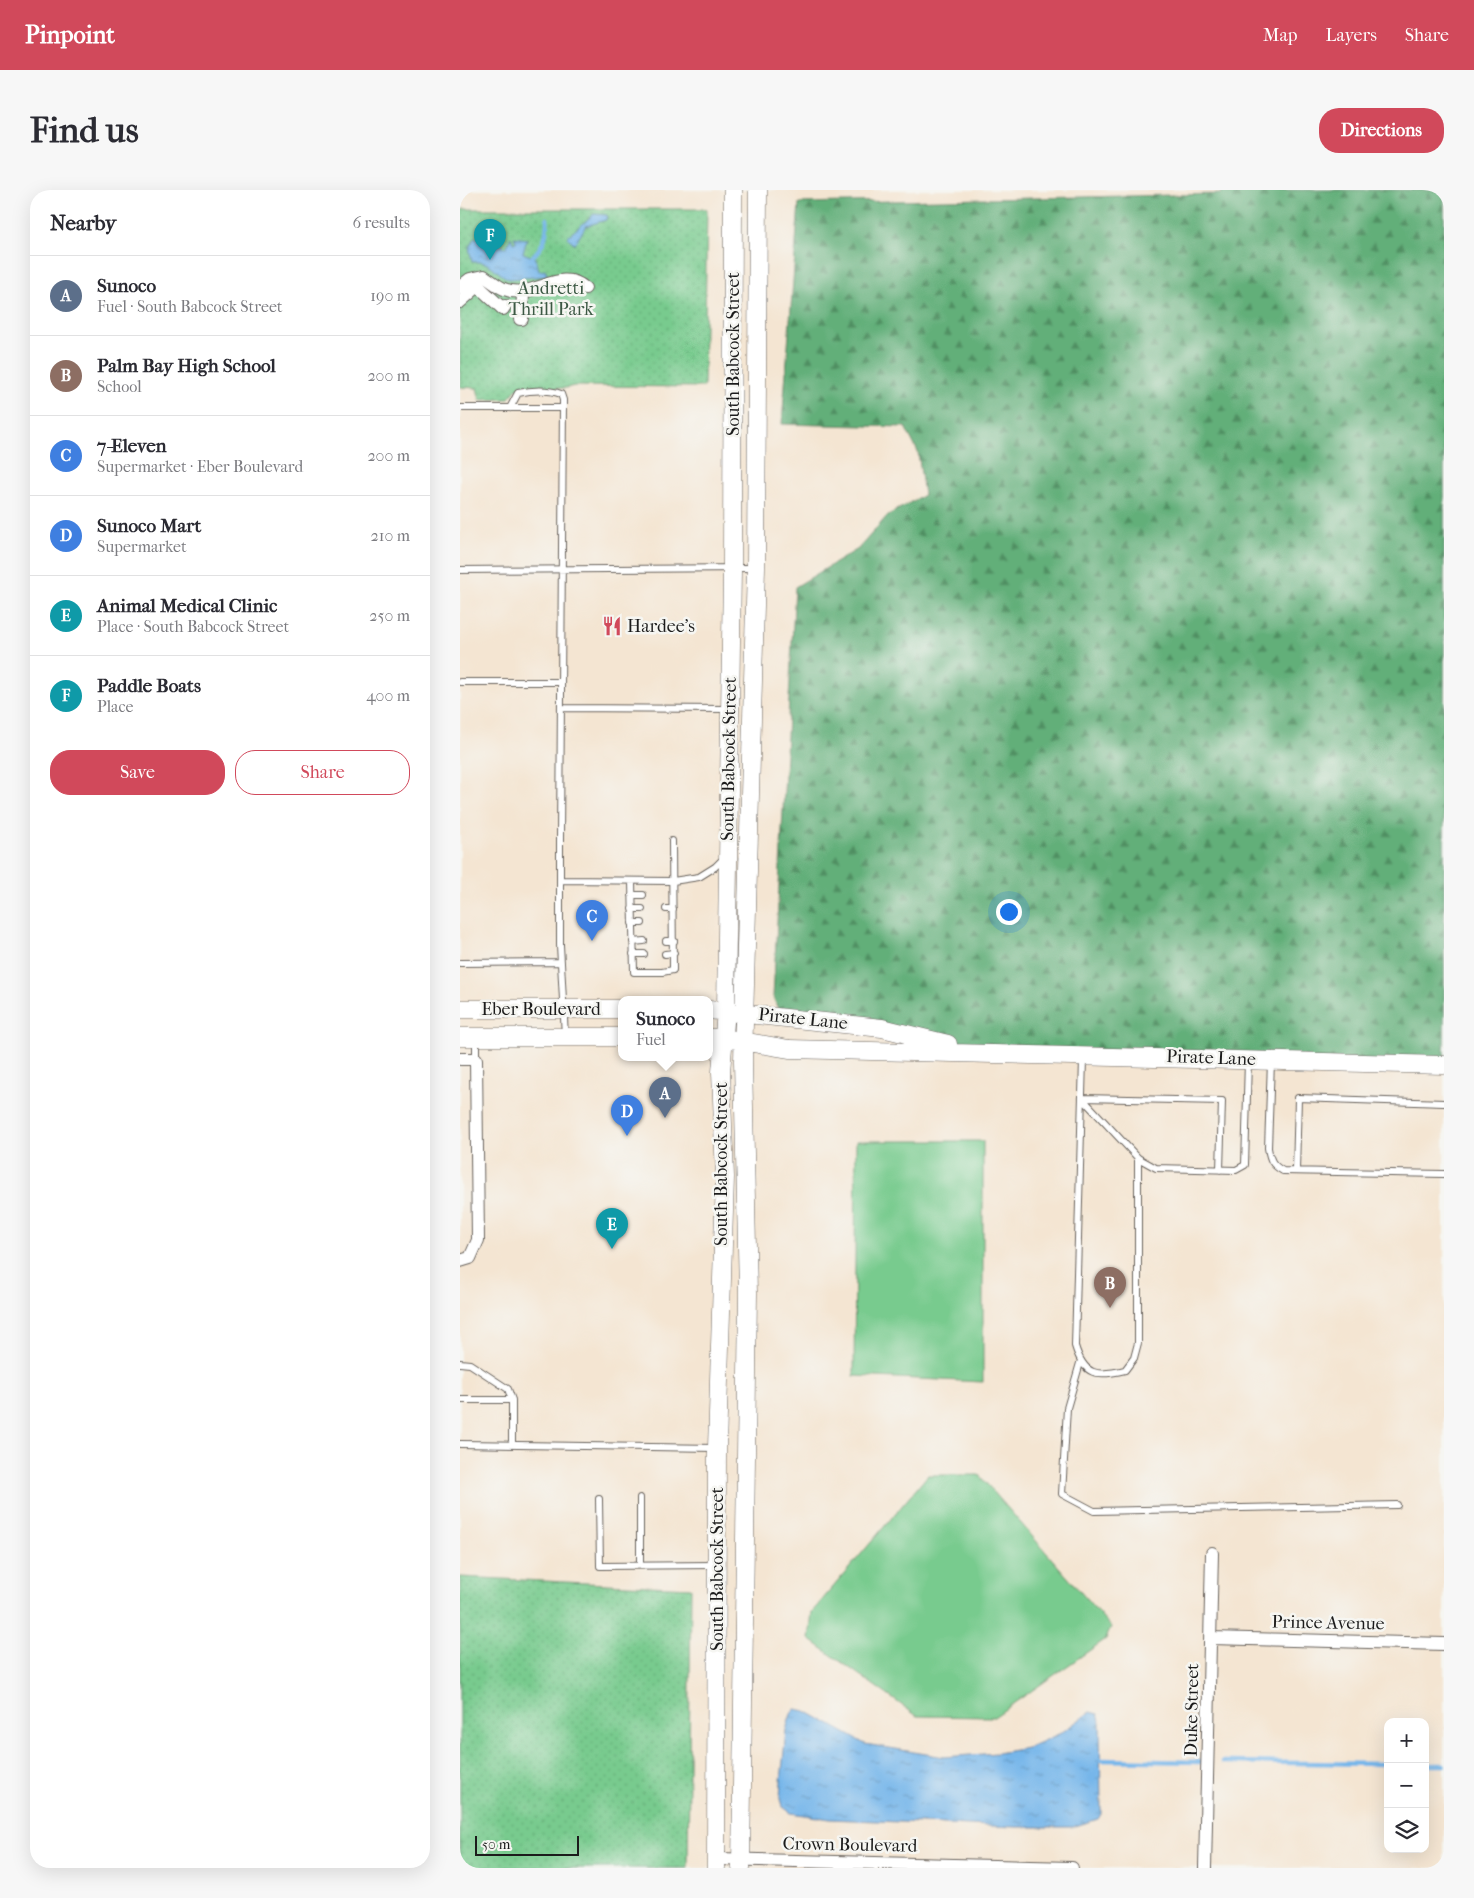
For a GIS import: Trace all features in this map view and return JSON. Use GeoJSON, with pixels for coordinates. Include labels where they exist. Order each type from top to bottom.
{"type":"FeatureCollection","features":[{"type":"Feature","properties":{"kind":"main road","name":"South Babcock Street"},"geometry":{"type":"LineString","coordinates":[[717,1863],[717,1448],[725,1177],[721,1072],[716,1038],[728,854],[732,569],[733,190]]}},
{"type":"Feature","properties":{"kind":"main road","name":"South Babcock Street"},"geometry":{"type":"LineString","coordinates":[[741,1864],[748,1293],[744,1042],[756,568],[758,190]]}},
{"type":"Feature","properties":{"kind":"main road","name":"Eber Boulevard"},"geometry":{"type":"LineString","coordinates":[[460,1008],[618,1009]]}},
{"type":"Feature","properties":{"kind":"main road"},"geometry":{"type":"LineString","coordinates":[[718,1010],[746,1013]]}},
{"type":"Feature","properties":{"kind":"main road","name":"Pirate Lane"},"geometry":{"type":"LineString","coordinates":[[746,1013],[882,1028],[978,1052]]}},
{"type":"Feature","properties":{"kind":"main road","name":"Eber Boulevard"},"geometry":{"type":"LineString","coordinates":[[468,1037],[618,1037]]}},
{"type":"Feature","properties":{"kind":"main road"},"geometry":{"type":"LineString","coordinates":[[716,1038],[744,1042]]}},
{"type":"Feature","properties":{"kind":"main road","name":"Pirate Lane"},"geometry":{"type":"LineString","coordinates":[[744,1042],[789,1049],[1444,1064]]}},
{"type":"Feature","properties":{"kind":"street"},"geometry":{"type":"LineString","coordinates":[[460,287],[470,279],[484,276],[502,289],[523,292],[538,289],[551,279],[576,281],[585,288]]}},
{"type":"Feature","properties":{"kind":"street"},"geometry":{"type":"LineString","coordinates":[[460,302],[478,286],[502,309],[505,306]]}},
{"type":"Feature","properties":{"kind":"street"},"geometry":{"type":"LineString","coordinates":[[520,319],[522,319],[523,292]]}},
{"type":"Feature","properties":{"kind":"street"},"geometry":{"type":"LineString","coordinates":[[460,1059],[476,1059],[478,1240],[470,1258],[460,1261]]}},
{"type":"Feature","properties":{"kind":"street","name":"Duke Street"},"geometry":{"type":"LineString","coordinates":[[1206,1868],[1212,1553]]}},
{"type":"Feature","properties":{"kind":"street","name":"Prince Avenue"},"geometry":{"type":"LineString","coordinates":[[1211,1638],[1444,1644]]}},
{"type":"Feature","properties":{"kind":"street","name":"Crown Boulevard"},"geometry":{"type":"LineString","coordinates":[[717,1863],[1072,1868]]}},
{"type":"Feature","properties":{"kind":"lane"},"geometry":{"type":"LineString","coordinates":[[510,408],[518,393],[552,390],[561,394],[563,400],[560,880],[561,962],[565,1037]]}},
{"type":"Feature","properties":{"kind":"lane"},"geometry":{"type":"LineString","coordinates":[[460,408],[562,408]]}},
{"type":"Feature","properties":{"kind":"lane"},"geometry":{"type":"LineString","coordinates":[[460,570],[756,568]]}},
{"type":"Feature","properties":{"kind":"lane"},"geometry":{"type":"LineString","coordinates":[[460,682],[561,682]]}},
{"type":"Feature","properties":{"kind":"lane"},"geometry":{"type":"LineString","coordinates":[[561,708],[730,709]]}},
{"type":"Feature","properties":{"kind":"lane"},"geometry":{"type":"LineString","coordinates":[[632,881],[634,972],[672,970],[674,953],[674,941],[670,922],[673,909],[670,895],[673,881],[672,841]]}},
{"type":"Feature","properties":{"kind":"lane"},"geometry":{"type":"LineString","coordinates":[[560,880],[673,881],[699,877],[715,868],[728,854]]}},
{"type":"Feature","properties":{"kind":"lane"},"geometry":{"type":"LineString","coordinates":[[632,895],[643,895]]}},
{"type":"Feature","properties":{"kind":"lane"},"geometry":{"type":"LineString","coordinates":[[632,909],[642,909]]}},
{"type":"Feature","properties":{"kind":"lane"},"geometry":{"type":"LineString","coordinates":[[666,909],[673,909]]}},
{"type":"Feature","properties":{"kind":"lane"},"geometry":{"type":"LineString","coordinates":[[632,923],[642,923]]}},
{"type":"Feature","properties":{"kind":"lane"},"geometry":{"type":"LineString","coordinates":[[633,942],[644,941]]}},
{"type":"Feature","properties":{"kind":"lane"},"geometry":{"type":"LineString","coordinates":[[666,941],[674,941]]}},
{"type":"Feature","properties":{"kind":"lane"},"geometry":{"type":"LineString","coordinates":[[665,954],[674,953]]}},
{"type":"Feature","properties":{"kind":"lane"},"geometry":{"type":"LineString","coordinates":[[633,954],[644,954]]}},
{"type":"Feature","properties":{"kind":"lane"},"geometry":{"type":"LineString","coordinates":[[460,962],[561,962]]}},
{"type":"Feature","properties":{"kind":"lane"},"geometry":{"type":"LineString","coordinates":[[468,1037],[476,1059]]}},
{"type":"Feature","properties":{"kind":"lane"},"geometry":{"type":"LineString","coordinates":[[1083,1055],[1075,1346],[1080,1363],[1067,1408],[1062,1494],[1094,1511],[1397,1505]]}},
{"type":"Feature","properties":{"kind":"lane"},"geometry":{"type":"LineString","coordinates":[[1082,1098],[1138,1158],[1156,1168],[1236,1170],[1245,1165],[1248,1059]]}},
{"type":"Feature","properties":{"kind":"lane"},"geometry":{"type":"LineString","coordinates":[[1271,1060],[1269,1159],[1274,1166],[1283,1171],[1444,1174]]}},
{"type":"Feature","properties":{"kind":"lane"},"geometry":{"type":"LineString","coordinates":[[1082,1098],[1222,1101],[1220,1170]]}},
{"type":"Feature","properties":{"kind":"lane"},"geometry":{"type":"LineString","coordinates":[[1296,1171],[1298,1098],[1444,1103]]}},
{"type":"Feature","properties":{"kind":"lane"},"geometry":{"type":"LineString","coordinates":[[1080,1363],[1092,1372],[1108,1374],[1125,1370],[1134,1358],[1138,1343],[1138,1158]]}},
{"type":"Feature","properties":{"kind":"lane"},"geometry":{"type":"LineString","coordinates":[[460,1364],[470,1364],[508,1389],[512,1400],[512,1443]]}},
{"type":"Feature","properties":{"kind":"lane"},"geometry":{"type":"LineString","coordinates":[[460,1400],[512,1400]]}},
{"type":"Feature","properties":{"kind":"lane"},"geometry":{"type":"LineString","coordinates":[[460,1444],[512,1443],[717,1448]]}},
{"type":"Feature","properties":{"kind":"lane"},"geometry":{"type":"LineString","coordinates":[[640,1498],[640,1565]]}},
{"type":"Feature","properties":{"kind":"lane"},"geometry":{"type":"LineString","coordinates":[[599,1499],[600,1566],[717,1565]]}},
{"type":"Feature","properties":{"kind":"green space"},"geometry":{"type":"Polygon","coordinates":[[[1223,190],[1444,190],[1444,1064],[978,1052],[781,1016],[773,997],[795,587],[858,549],[888,515],[924,495],[918,452],[905,427],[782,424],[799,203],[1220,194],[1223,190]]]}},
{"type":"Feature","properties":{"kind":"green space","name":"Andretti Thrill Park"},"geometry":{"type":"Polygon","coordinates":[[[460,209],[707,209],[704,387],[574,386],[566,388],[517,389],[508,399],[480,400],[477,388],[460,387],[460,209]]]}},
{"type":"Feature","properties":{"kind":"green space"},"geometry":{"type":"Polygon","coordinates":[[[856,1141],[983,1141],[983,1382],[854,1376],[856,1141]]]}},
{"type":"Feature","properties":{"kind":"green space"},"geometry":{"type":"Polygon","coordinates":[[[928,1475],[979,1475],[1111,1627],[1106,1639],[994,1717],[917,1716],[809,1639],[812,1612],[928,1475]]]}},
{"type":"Feature","properties":{"kind":"green space"},"geometry":{"type":"Polygon","coordinates":[[[460,1577],[691,1588],[688,1868],[460,1868],[460,1577]]]}},
{"type":"Feature","properties":{"kind":"water"},"geometry":{"type":"Polygon","coordinates":[[[594,214],[607,215],[606,220],[586,226],[575,244],[567,237],[594,214]]]}},
{"type":"Feature","properties":{"kind":"water"},"geometry":{"type":"Polygon","coordinates":[[[484,237],[506,248],[511,237],[513,243],[516,242],[514,237],[527,239],[523,253],[536,258],[539,271],[545,270],[548,276],[509,279],[485,263],[472,262],[469,248],[474,238],[484,237]]]}},
{"type":"Feature","properties":{"kind":"water"},"geometry":{"type":"Polygon","coordinates":[[[795,1709],[806,1711],[865,1744],[944,1757],[997,1753],[1027,1748],[1061,1733],[1090,1712],[1098,1714],[1100,1721],[1101,1814],[1098,1819],[1072,1827],[1015,1827],[830,1819],[791,1813],[782,1806],[780,1799],[786,1730],[791,1714],[795,1709]]]}},
{"type":"Feature","properties":{"kind":"waterway"},"geometry":{"type":"LineString","coordinates":[[533,256],[544,239],[547,219]]}},
{"type":"Feature","properties":{"kind":"waterway"},"geometry":{"type":"LineString","coordinates":[[1101,1760],[1200,1762]]}},
{"type":"Feature","properties":{"kind":"waterway"},"geometry":{"type":"LineString","coordinates":[[1223,1762],[1384,1764]]}},
{"type":"Feature","properties":{"kind":"waterway"},"geometry":{"type":"LineString","coordinates":[[1429,1765],[1444,1765]]}},
{"type":"Feature","properties":{"kind":"place","name":"Paddle Boats"},"geometry":{"type":"Point","coordinates":[490,260]}},
{"type":"Feature","properties":{"kind":"place","name":"Hardee's"},"geometry":{"type":"Point","coordinates":[612,626]}},
{"type":"Feature","properties":{"kind":"place","name":"7-Eleven"},"geometry":{"type":"Point","coordinates":[592,941]}},
{"type":"Feature","properties":{"kind":"place","name":"Sunoco"},"geometry":{"type":"Point","coordinates":[665,1118]}},
{"type":"Feature","properties":{"kind":"place","name":"Sunoco Mart"},"geometry":{"type":"Point","coordinates":[627,1136]}},
{"type":"Feature","properties":{"kind":"place","name":"Animal Medical Clinic"},"geometry":{"type":"Point","coordinates":[612,1249]}},
{"type":"Feature","properties":{"kind":"place","name":"Palm Bay High School"},"geometry":{"type":"Point","coordinates":[1110,1308]}}]}
